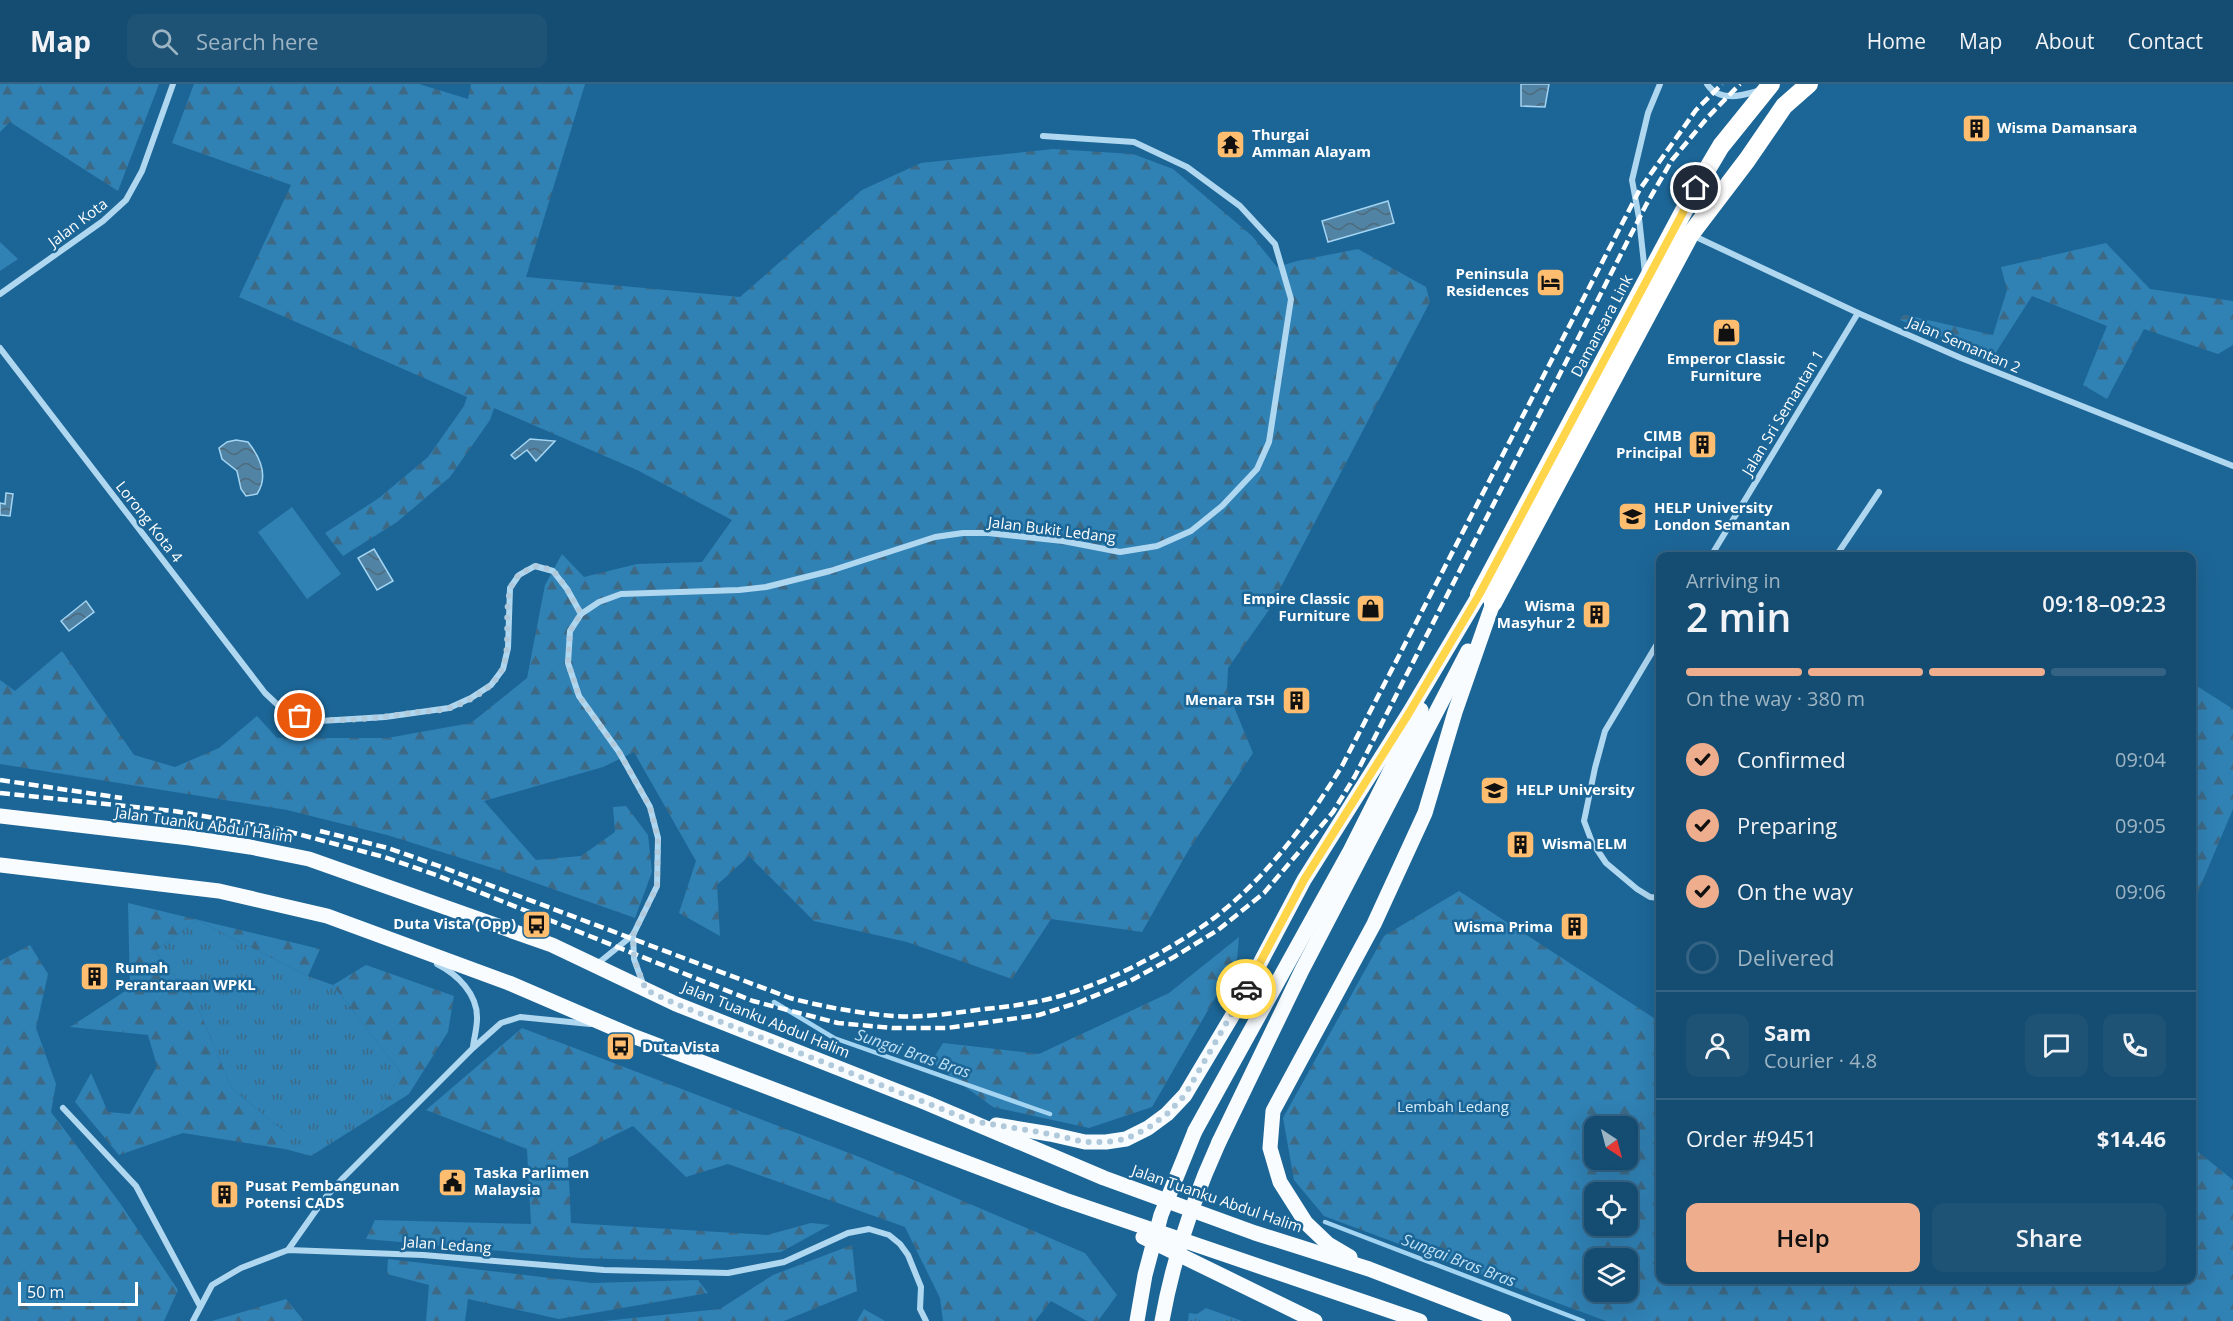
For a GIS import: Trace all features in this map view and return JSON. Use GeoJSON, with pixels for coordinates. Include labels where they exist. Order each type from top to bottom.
{"type":"FeatureCollection","features":[{"type":"Feature","properties":{"kind":"highway","name":"Damansara Link"},"geometry":{"type":"LineString","coordinates":[[1486,599],[1696,188],[1721,146],[1768,84]]}},
{"type":"Feature","properties":{"kind":"highway"},"geometry":{"type":"LineString","coordinates":[[1486,599],[1690,235],[1747,160],[1784,106],[1809,84]]}},
{"type":"Feature","properties":{"kind":"main road"},"geometry":{"type":"LineString","coordinates":[[972,1121],[1085,1142],[1106,1142],[1126,1139],[1148,1128],[1167,1114],[1185,1095],[1196,1078],[1231,1018],[1304,880],[1409,713],[1486,599]]}},
{"type":"Feature","properties":{"kind":"main road"},"geometry":{"type":"LineString","coordinates":[[1137,1321],[1145,1275],[1161,1215],[1195,1131],[1486,599]]}},
{"type":"Feature","properties":{"kind":"main road"},"geometry":{"type":"LineString","coordinates":[[1162,1321],[1169,1286],[1188,1221],[1219,1142],[1486,599]]}},
{"type":"Feature","properties":{"kind":"main road"},"geometry":{"type":"LineString","coordinates":[[1369,1269],[1328,1244],[1306,1223],[1280,1182],[1270,1148],[1273,1111],[1374,924],[1425,813],[1486,599]]}},
{"type":"Feature","properties":{"kind":"main road","name":"Jalan Tuanku Abdul Halim"},"geometry":{"type":"LineString","coordinates":[[0,816],[250,846],[309,859],[552,945],[676,1004],[972,1121],[1114,1182],[1255,1233],[1369,1269],[1504,1321]]}},
{"type":"Feature","properties":{"kind":"main road"},"geometry":{"type":"LineString","coordinates":[[0,865],[219,891],[327,916],[508,983],[625,1033],[1087,1208],[1420,1321]]}},
{"type":"Feature","properties":{"kind":"main road"},"geometry":{"type":"LineString","coordinates":[[1087,1208],[1315,1321]]}},
{"type":"Feature","properties":{"kind":"street","name":"Jalan Kota"},"geometry":{"type":"LineString","coordinates":[[0,294],[103,221],[126,200],[142,171],[173,84]]}},
{"type":"Feature","properties":{"kind":"street"},"geometry":{"type":"LineString","coordinates":[[1646,283],[1639,218],[1632,180],[1648,113],[1660,84]]}},
{"type":"Feature","properties":{"kind":"street"},"geometry":{"type":"LineString","coordinates":[[1707,84],[1709,88],[1735,98],[1758,91],[1768,84]]}},
{"type":"Feature","properties":{"kind":"street","name":"Jalan Bukit Ledang"},"geometry":{"type":"LineString","coordinates":[[581,614],[599,602],[621,594],[766,587],[830,571],[935,537],[963,533],[988,533],[1063,541],[1120,552],[1157,546],[1191,531],[1222,506],[1257,469],[1269,442],[1291,299],[1275,244],[1240,206],[1187,167],[1134,142],[1043,136]]}},
{"type":"Feature","properties":{"kind":"street","name":"Jalan Semantan 2"},"geometry":{"type":"LineString","coordinates":[[1690,235],[1961,358],[2233,466]]}},
{"type":"Feature","properties":{"kind":"street","name":"Jalan Sri Semantan 1"},"geometry":{"type":"LineString","coordinates":[[1713,552],[1858,313]]}},
{"type":"Feature","properties":{"kind":"street","name":"Lorong Kota 4"},"geometry":{"type":"LineString","coordinates":[[0,348],[265,693],[281,708],[320,721],[385,717],[449,708],[471,698],[491,685],[503,669],[508,648],[510,588],[519,575],[535,566],[553,570],[581,614]]}},
{"type":"Feature","properties":{"kind":"street"},"geometry":{"type":"LineString","coordinates":[[1839,552],[1879,492]]}},
{"type":"Feature","properties":{"kind":"street"},"geometry":{"type":"LineString","coordinates":[[581,614],[570,631],[568,663],[579,696],[619,752],[650,807],[658,838],[657,886],[633,935],[595,965]]}},
{"type":"Feature","properties":{"kind":"street"},"geometry":{"type":"LineString","coordinates":[[1656,646],[1605,731],[1584,821],[1593,843],[1606,863],[1636,889],[1650,897],[1656,898]]}},
{"type":"Feature","properties":{"kind":"street"},"geometry":{"type":"LineString","coordinates":[[633,935],[634,959],[646,990]]}},
{"type":"Feature","properties":{"kind":"street"},"geometry":{"type":"LineString","coordinates":[[395,940],[452,972],[470,992],[478,1018],[473,1048]]}},
{"type":"Feature","properties":{"kind":"street"},"geometry":{"type":"LineString","coordinates":[[288,1250],[324,1199],[343,1178],[501,1023],[520,1017],[586,1023],[625,1033]]}},
{"type":"Feature","properties":{"kind":"street"},"geometry":{"type":"LineString","coordinates":[[63,1108],[136,1186],[200,1306]]}},
{"type":"Feature","properties":{"kind":"street","name":"Jalan Ledang"},"geometry":{"type":"LineString","coordinates":[[193,1321],[212,1285],[241,1268],[288,1250],[423,1255],[604,1270],[728,1273],[784,1262],[848,1233],[869,1229],[889,1235],[900,1244],[908,1256],[921,1287],[920,1309],[926,1321]]}},
{"type":"Feature","properties":{"kind":"green space"},"geometry":{"type":"Polygon","coordinates":[[[0,84],[159,84],[118,191],[10,122],[0,132],[0,84]]]}},
{"type":"Feature","properties":{"kind":"green space"},"geometry":{"type":"Polygon","coordinates":[[[194,84],[419,84],[468,99],[471,84],[585,84],[526,277],[740,297],[862,190],[921,163],[1053,149],[1133,154],[1173,169],[1252,236],[1277,267],[1358,249],[1426,287],[1430,302],[1269,610],[1228,668],[1227,690],[1253,753],[1188,851],[1142,932],[1051,919],[1012,979],[907,942],[814,921],[749,856],[717,885],[720,936],[679,913],[696,861],[634,752],[603,767],[484,801],[536,860],[581,856],[615,832],[613,807],[626,806],[648,835],[652,872],[635,918],[496,869],[387,835],[287,810],[0,764],[0,680],[15,691],[62,651],[134,755],[175,767],[219,748],[257,716],[277,738],[387,738],[471,723],[527,678],[545,585],[562,554],[584,577],[637,564],[702,562],[732,520],[637,470],[494,408],[490,420],[450,477],[397,522],[343,556],[325,533],[379,498],[428,457],[464,406],[467,397],[239,297],[291,185],[172,143],[194,84]]]}},
{"type":"Feature","properties":{"kind":"green space"},"geometry":{"type":"Polygon","coordinates":[[[0,242],[18,259],[0,271],[0,242]]]}},
{"type":"Feature","properties":{"kind":"green space"},"geometry":{"type":"Polygon","coordinates":[[[2106,243],[2150,289],[2233,301],[2233,345],[2218,354],[2144,329],[2107,399],[2083,385],[2107,326],[2032,296],[1993,357],[1900,320],[1906,315],[1993,335],[2007,290],[2001,267],[2106,243]]]}},
{"type":"Feature","properties":{"kind":"green space"},"geometry":{"type":"Polygon","coordinates":[[[292,507],[341,574],[307,599],[258,532],[292,507]]]}},
{"type":"Feature","properties":{"kind":"green space"},"geometry":{"type":"Polygon","coordinates":[[[2196,686],[2233,709],[2233,809],[2196,897],[2196,686]]]}},
{"type":"Feature","properties":{"kind":"green space","name":"Lembah Ledang"},"geometry":{"type":"Polygon","coordinates":[[[1459,891],[1656,1019],[1656,1284],[2196,1284],[2196,1150],[2233,1180],[2233,1321],[1606,1321],[1324,1216],[1294,1180],[1283,1118],[1384,936],[1459,891]]]}},
{"type":"Feature","properties":{"kind":"green space"},"geometry":{"type":"Polygon","coordinates":[[[128,903],[320,949],[308,976],[197,920],[155,951],[196,1003],[232,1089],[285,1132],[285,1149],[183,1133],[119,1155],[75,1102],[91,1073],[108,1112],[130,1114],[157,1066],[148,1035],[70,1027],[130,988],[128,903]]]}},
{"type":"Feature","properties":{"kind":"green space"},"geometry":{"type":"Polygon","coordinates":[[[197,920],[308,976],[333,985],[401,1073],[379,1113],[311,1156],[285,1149],[285,1132],[232,1089],[196,1003],[155,951],[197,920]]]}},
{"type":"Feature","properties":{"kind":"green space"},"geometry":{"type":"Polygon","coordinates":[[[1239,937],[1237,960],[1152,1107],[1089,1128],[993,1107],[931,1062],[943,1043],[1039,1054],[1169,993],[1239,937]]]}},
{"type":"Feature","properties":{"kind":"green space"},"geometry":{"type":"Polygon","coordinates":[[[30,945],[48,974],[36,1028],[56,1084],[51,1112],[120,1203],[178,1290],[164,1321],[0,1321],[0,961],[30,945]]]}},
{"type":"Feature","properties":{"kind":"green space"},"geometry":{"type":"Polygon","coordinates":[[[366,965],[454,996],[448,1032],[409,1094],[379,1113],[401,1073],[333,985],[366,965]]]}},
{"type":"Feature","properties":{"kind":"green space"},"geometry":{"type":"Polygon","coordinates":[[[522,1028],[862,1158],[1085,1253],[1117,1295],[1098,1321],[1087,1321],[1051,1301],[1035,1321],[943,1321],[940,1298],[905,1227],[728,1164],[686,1177],[633,1126],[568,1158],[571,1223],[767,1235],[811,1223],[830,1225],[781,1252],[689,1261],[579,1258],[366,1239],[375,1220],[531,1224],[527,1149],[426,1110],[522,1028]]]}},
{"type":"Feature","properties":{"kind":"green space"},"geometry":{"type":"Polygon","coordinates":[[[852,1245],[857,1291],[784,1321],[604,1321],[720,1309],[773,1275],[852,1245]]]}},
{"type":"Feature","properties":{"kind":"green space"},"geometry":{"type":"Polygon","coordinates":[[[388,1259],[592,1283],[698,1280],[708,1293],[559,1319],[468,1299],[465,1321],[426,1321],[429,1285],[387,1274],[388,1259]]]}},
{"type":"Feature","properties":{"kind":"green space"},"geometry":{"type":"Polygon","coordinates":[[[286,1299],[304,1321],[212,1321],[286,1299]]]}},
{"type":"Feature","properties":{"kind":"green space"},"geometry":{"type":"Polygon","coordinates":[[[1206,1308],[1242,1321],[1188,1321],[1189,1313],[1197,1314],[1206,1308]]]}},
{"type":"Feature","properties":{"kind":"green space"},"geometry":{"type":"Polygon","coordinates":[[[864,1309],[885,1321],[857,1321],[864,1309]]]}},
{"type":"Feature","properties":{"kind":"water"},"geometry":{"type":"Polygon","coordinates":[[[1521,84],[1549,84],[1545,107],[1521,106],[1521,84]]]}},
{"type":"Feature","properties":{"kind":"water"},"geometry":{"type":"Polygon","coordinates":[[[1388,201],[1394,223],[1328,242],[1322,221],[1388,201]]]}},
{"type":"Feature","properties":{"kind":"water"},"geometry":{"type":"Polygon","coordinates":[[[530,439],[555,441],[536,461],[527,450],[515,459],[511,455],[530,439]]]}},
{"type":"Feature","properties":{"kind":"water"},"geometry":{"type":"Polygon","coordinates":[[[236,440],[248,442],[262,467],[261,487],[257,494],[246,496],[241,489],[237,471],[222,459],[219,448],[227,442],[236,440]]]}},
{"type":"Feature","properties":{"kind":"water"},"geometry":{"type":"Polygon","coordinates":[[[6,493],[13,494],[10,516],[0,515],[0,503],[5,504],[6,493]]]}},
{"type":"Feature","properties":{"kind":"water"},"geometry":{"type":"Polygon","coordinates":[[[374,549],[393,581],[377,590],[358,558],[374,549]]]}},
{"type":"Feature","properties":{"kind":"water"},"geometry":{"type":"Polygon","coordinates":[[[86,601],[94,612],[69,631],[61,621],[86,601]]]}},
{"type":"Feature","properties":{"kind":"waterway","name":"Sungai Bras Bras"},"geometry":{"type":"LineString","coordinates":[[774,1002],[834,1038],[1050,1114]]}},
{"type":"Feature","properties":{"kind":"waterway","name":"Sungai Bras Bras"},"geometry":{"type":"LineString","coordinates":[[1325,1222],[1583,1321]]}},
{"type":"Feature","properties":{"kind":"railway"},"geometry":{"type":"LineString","coordinates":[[320,831],[388,848],[790,998],[828,1007],[893,1016],[922,1016],[1022,1004],[1075,991],[1147,960],[1210,921],[1249,888],[1284,850],[1329,787],[1342,766],[1640,189],[1696,110],[1722,84]]}},
{"type":"Feature","properties":{"kind":"railway"},"geometry":{"type":"LineString","coordinates":[[0,793],[174,811],[279,829],[384,857],[436,875],[753,1001],[838,1023],[892,1028],[947,1028],[1039,1015],[1080,1002],[1130,981],[1218,930],[1264,893],[1333,812],[1355,776],[1646,205],[1672,160],[1708,117],[1740,84]]}},
{"type":"Feature","properties":{"kind":"railway"},"geometry":{"type":"LineString","coordinates":[[0,780],[122,798]]}},
{"type":"Feature","properties":{"kind":"way so far"},"geometry":{"type":"LineString","coordinates":[[300,716],[320,721],[385,717],[449,708],[471,698],[491,685],[503,669],[508,648],[510,588],[519,575],[535,566],[553,570],[581,614],[570,631],[568,663],[579,696],[619,752],[650,807],[658,838],[657,886],[633,935],[634,959],[646,990],[676,1004],[972,1121],[1085,1142],[1106,1142],[1126,1139],[1148,1128],[1167,1114],[1185,1095],[1246,989]]}},
{"type":"Feature","properties":{"kind":"place","name":"Wisma Damansara"},"geometry":{"type":"Point","coordinates":[1976,128]}},
{"type":"Feature","properties":{"kind":"place","name":"Thurgai Amman Alayam"},"geometry":{"type":"Point","coordinates":[1231,144]}},
{"type":"Feature","properties":{"kind":"place","name":"Peninsula Residences"},"geometry":{"type":"Point","coordinates":[1550,283]}},
{"type":"Feature","properties":{"kind":"place","name":"Emperor Classic Furniture"},"geometry":{"type":"Point","coordinates":[1726,332]}},
{"type":"Feature","properties":{"kind":"place","name":"CIMB Principal"},"geometry":{"type":"Point","coordinates":[1703,445]}},
{"type":"Feature","properties":{"kind":"place","name":"HELP University London Semantan"},"geometry":{"type":"Point","coordinates":[1633,517]}},
{"type":"Feature","properties":{"kind":"place","name":"Empire Classic Furniture"},"geometry":{"type":"Point","coordinates":[1371,608]}},
{"type":"Feature","properties":{"kind":"place","name":"Wisma Masyhur 2"},"geometry":{"type":"Point","coordinates":[1596,615]}},
{"type":"Feature","properties":{"kind":"place","name":"Menara TSH"},"geometry":{"type":"Point","coordinates":[1296,700]}},
{"type":"Feature","properties":{"kind":"place","name":"HELP University"},"geometry":{"type":"Point","coordinates":[1495,790]}},
{"type":"Feature","properties":{"kind":"place","name":"Wisma ELM"},"geometry":{"type":"Point","coordinates":[1521,844]}},
{"type":"Feature","properties":{"kind":"place","name":"Duta Vista (Opp)"},"geometry":{"type":"Point","coordinates":[537,924]}},
{"type":"Feature","properties":{"kind":"place","name":"Wisma Prima"},"geometry":{"type":"Point","coordinates":[1574,927]}},
{"type":"Feature","properties":{"kind":"place","name":"Rumah Perantaraan WPKL"},"geometry":{"type":"Point","coordinates":[94,977]}},
{"type":"Feature","properties":{"kind":"place","name":"Duta Vista"},"geometry":{"type":"Point","coordinates":[621,1047]}},
{"type":"Feature","properties":{"kind":"place","name":"Taska Parlimen Malaysia"},"geometry":{"type":"Point","coordinates":[453,1182]}},
{"type":"Feature","properties":{"kind":"place","name":"Pusat Pembangunan Potensi CADS"},"geometry":{"type":"Point","coordinates":[224,1195]}},
{"type":"Feature","properties":{"kind":"route"},"geometry":{"type":"LineString","coordinates":[[1246,989],[1304,880],[1409,713],[1479,595],[1696,188]]}}]}
